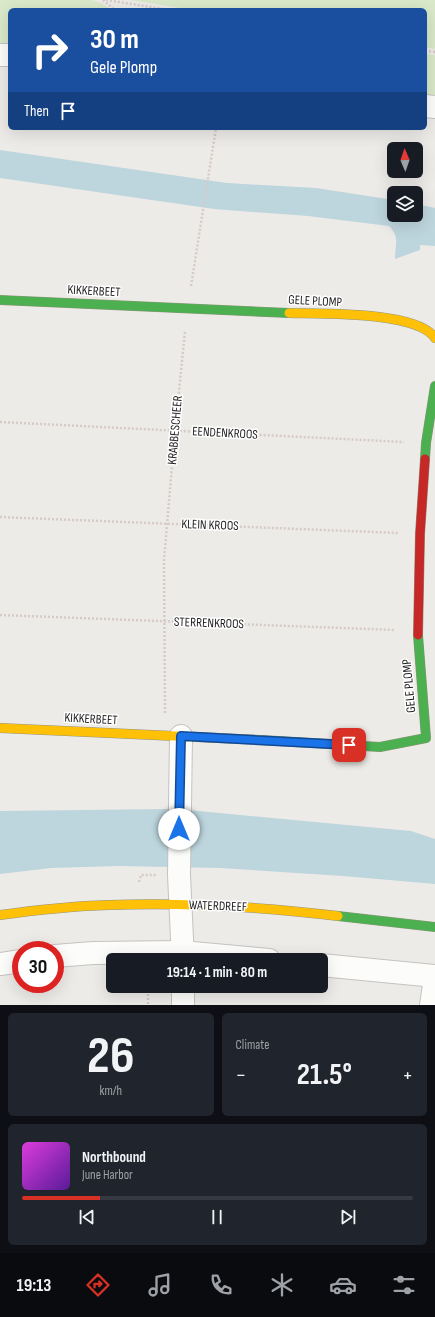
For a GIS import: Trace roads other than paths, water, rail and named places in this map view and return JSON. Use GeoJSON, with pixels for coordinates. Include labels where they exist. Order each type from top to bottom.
{"type":"FeatureCollection","features":[{"type":"Feature","properties":{"kind":"street","name":"KIKKERBEET"},"geometry":{"type":"LineString","coordinates":[[0,300],[187,309]]}},
{"type":"Feature","properties":{"kind":"street","name":"GELE PLOMP"},"geometry":{"type":"LineString","coordinates":[[187,309],[382,318],[415,323],[434,335],[435,338]]}},
{"type":"Feature","properties":{"kind":"street","name":"GELE PLOMP"},"geometry":{"type":"LineString","coordinates":[[173,735],[380,746],[431,737],[418,630],[420,534],[426,443],[435,386]]}},
{"type":"Feature","properties":{"kind":"street","name":"KIKKERBEET"},"geometry":{"type":"LineString","coordinates":[[0,728],[173,735]]}},
{"type":"Feature","properties":{"kind":"street"},"geometry":{"type":"LineString","coordinates":[[173,735],[179,802],[179,871],[183,953]]}},
{"type":"Feature","properties":{"kind":"street","name":"WATERDREEF"},"geometry":{"type":"LineString","coordinates":[[0,915],[34,910],[88,906],[180,904],[248,907],[319,913],[435,927]]}},
{"type":"Feature","properties":{"kind":"street"},"geometry":{"type":"LineString","coordinates":[[64,955],[106,953]]}},
{"type":"Feature","properties":{"kind":"street"},"geometry":{"type":"LineString","coordinates":[[0,964],[12,962]]}},
{"type":"Feature","properties":{"kind":"street"},"geometry":{"type":"LineString","coordinates":[[328,966],[435,976]]}},
{"type":"Feature","properties":{"kind":"street"},"geometry":{"type":"LineString","coordinates":[[431,1005],[435,980]]}},
{"type":"Feature","properties":{"kind":"street"},"geometry":{"type":"LineString","coordinates":[[183,993],[183,1005]]}},
{"type":"Feature","properties":{"kind":"water"},"geometry":{"type":"Polygon","coordinates":[[[0,150],[227,183],[316,188],[387,199],[387,222],[423,222],[423,205],[435,208],[435,246],[420,245],[420,250],[395,259],[396,237],[389,226],[308,216],[214,209],[0,178],[0,150]]]}},
{"type":"Feature","properties":{"kind":"water"},"geometry":{"type":"Polygon","coordinates":[[[166,809],[411,831],[435,839],[435,884],[220,868],[119,866],[51,868],[0,874],[0,811],[166,809]]]}}]}
